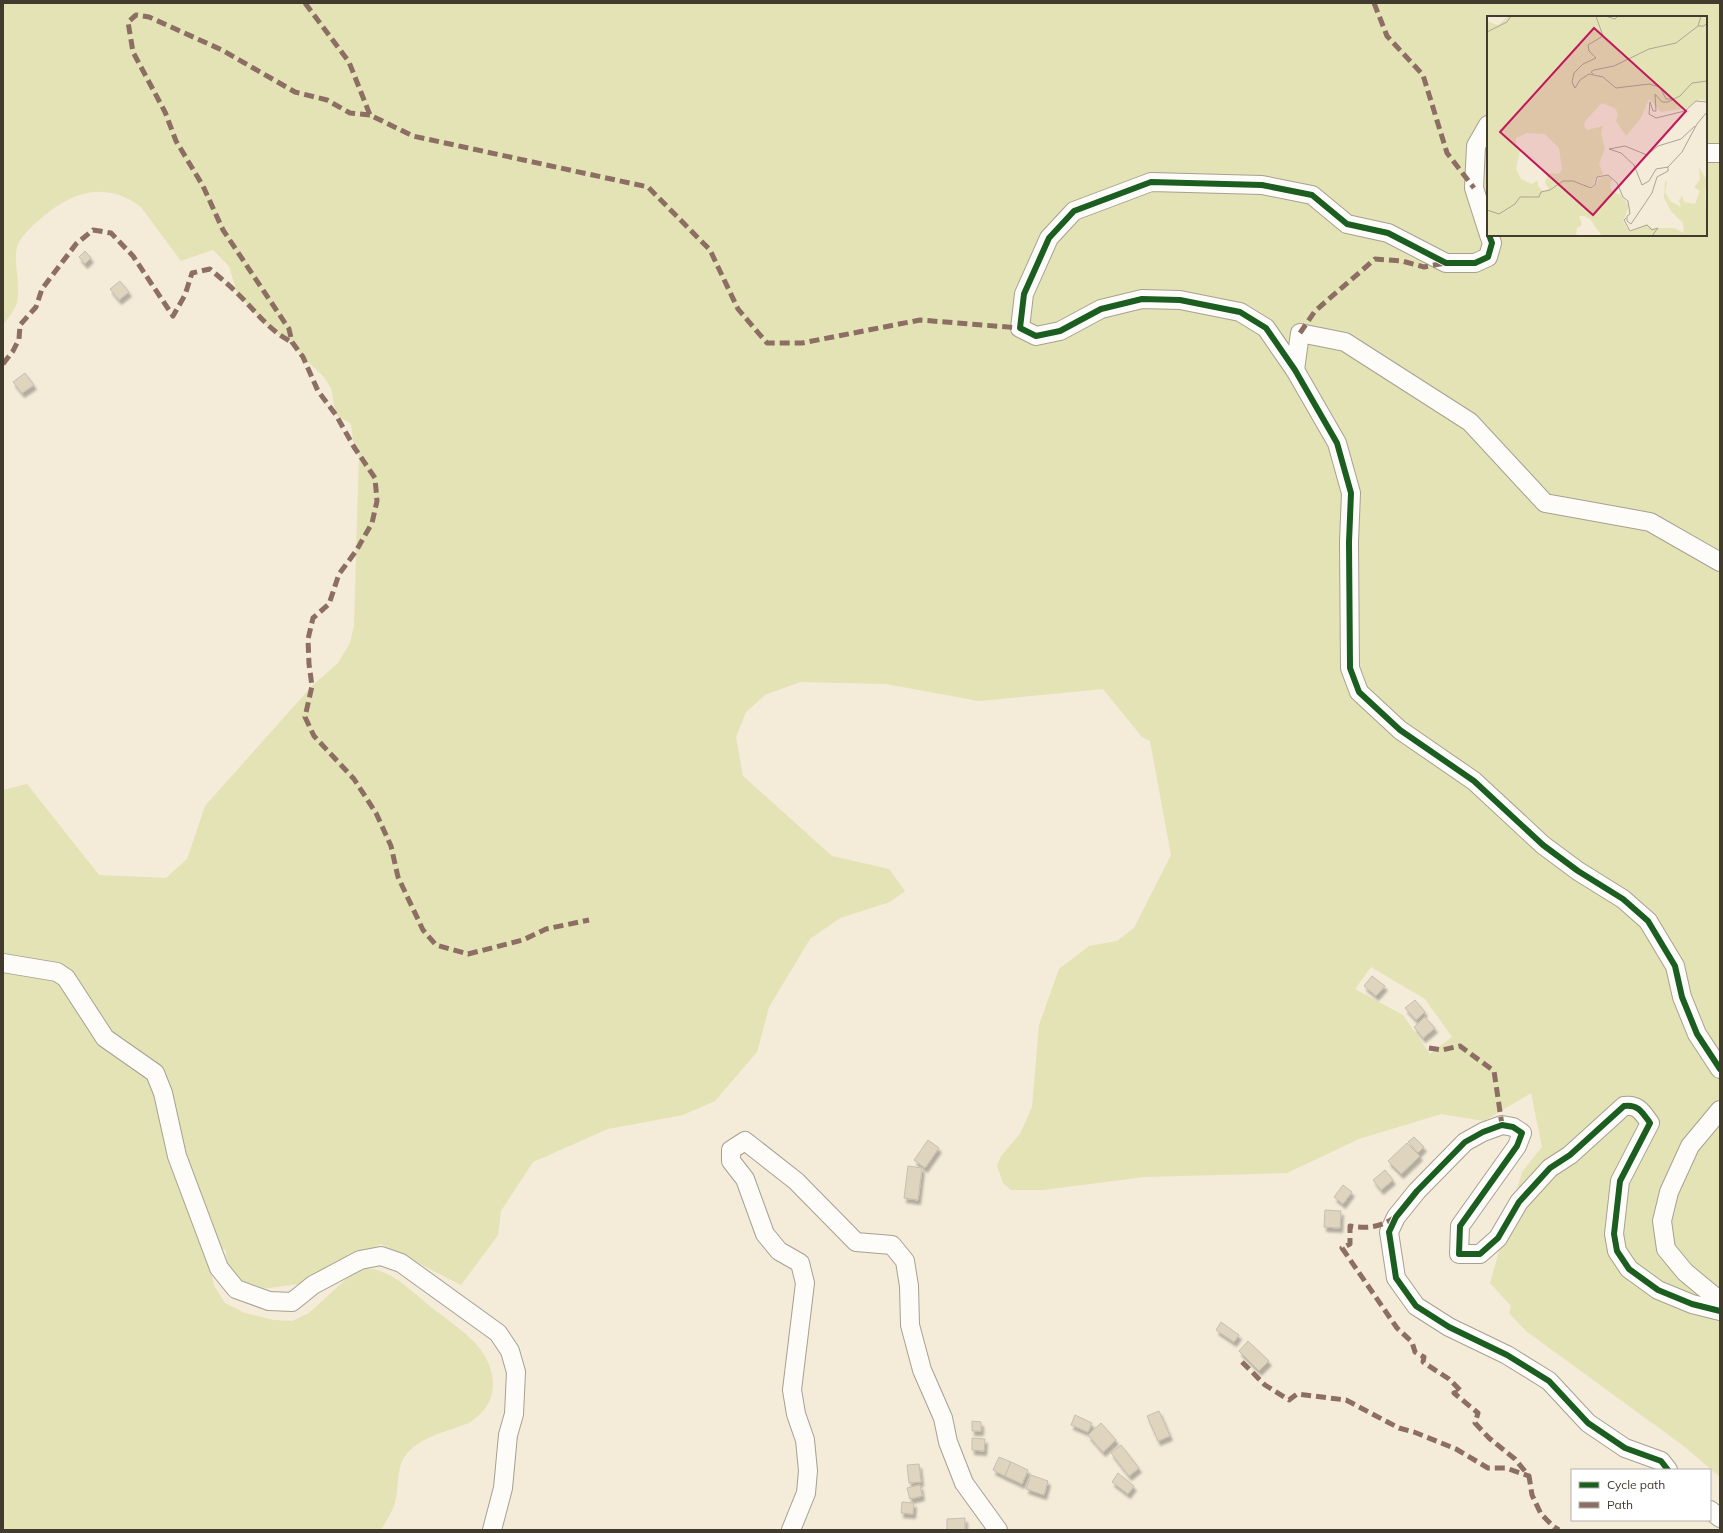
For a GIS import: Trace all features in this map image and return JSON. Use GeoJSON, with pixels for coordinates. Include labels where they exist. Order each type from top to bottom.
{"type":"FeatureCollection","features":[{"type":"Feature","properties":{"kind":"street"},"geometry":{"type":"LineString","coordinates":[[1487,127],[1476,146],[1474,188],[1487,229]]}},
{"type":"Feature","properties":{"kind":"street"},"geometry":{"type":"LineString","coordinates":[[1707,153],[1720,153]]}},
{"type":"Feature","properties":{"kind":"street"},"geometry":{"type":"LineString","coordinates":[[1489,236],[1492,243],[1488,257],[1475,263],[1446,263],[1388,233],[1347,224],[1312,195],[1262,186],[1152,182],[1074,211],[1049,238],[1024,294],[1020,328],[1036,336],[1060,331],[1101,309],[1142,299],[1180,300],[1240,312],[1266,328],[1295,370],[1336,443],[1351,493],[1349,542],[1350,668],[1359,692],[1400,730],[1474,781],[1543,844],[1578,871],[1623,899],[1648,921],[1675,966],[1682,997],[1696,1034],[1720,1069]]}},
{"type":"Feature","properties":{"kind":"street"},"geometry":{"type":"LineString","coordinates":[[1295,370],[1300,333],[1345,342],[1470,422],[1545,503],[1650,522],[1720,562]]}},
{"type":"Feature","properties":{"kind":"street"},"geometry":{"type":"LineString","coordinates":[[3,963],[57,972],[66,978],[105,1038],[155,1073],[163,1093],[177,1156],[219,1268],[236,1289],[269,1301],[292,1302],[313,1286],[360,1260],[381,1256],[401,1263],[498,1333],[510,1351],[516,1372],[514,1414],[508,1434],[503,1488],[492,1530]]}},
{"type":"Feature","properties":{"kind":"street"},"geometry":{"type":"LineString","coordinates":[[1667,1469],[1661,1461],[1624,1448],[1588,1423],[1549,1381],[1507,1355],[1449,1327],[1416,1306],[1396,1278],[1389,1232],[1396,1216],[1417,1191],[1465,1142],[1483,1132],[1502,1125],[1513,1127],[1522,1133],[1517,1146],[1460,1226],[1459,1254],[1480,1254],[1498,1238],[1519,1202],[1550,1168],[1570,1155],[1624,1106],[1632,1104],[1640,1108],[1650,1123],[1620,1181],[1614,1234],[1617,1251],[1629,1269],[1658,1290],[1692,1304],[1720,1311]]}},
{"type":"Feature","properties":{"kind":"street"},"geometry":{"type":"LineString","coordinates":[[1720,1110],[1690,1146],[1669,1192],[1662,1221],[1666,1248],[1685,1272],[1720,1301]]}},
{"type":"Feature","properties":{"kind":"street"},"geometry":{"type":"LineString","coordinates":[[791,1530],[794,1526],[806,1494],[808,1471],[805,1440],[796,1414],[792,1390],[805,1283],[800,1263],[780,1251],[765,1234],[745,1179],[732,1161],[731,1150],[745,1140],[796,1182],[856,1242],[892,1245],[905,1261],[909,1286],[910,1325],[922,1370],[942,1418],[948,1442],[964,1483],[998,1530]]}},
{"type":"Feature","properties":{"kind":"street"},"geometry":{"type":"LineString","coordinates":[[1711,1511],[1720,1518]]}},
{"type":"Feature","properties":{"kind":"green space"},"geometry":{"type":"Polygon","coordinates":[[[3,3],[1720,3],[1720,1477],[1685,1447],[1526,1331],[1509,1313],[1511,1306],[1490,1283],[1522,1172],[1542,1147],[1531,1093],[1484,1121],[1441,1114],[1359,1139],[1287,1173],[1144,1177],[1043,1190],[1011,1190],[1003,1183],[997,1166],[1001,1156],[1020,1134],[1032,1107],[1039,1025],[1059,969],[1089,946],[1117,941],[1134,928],[1171,855],[1150,741],[1142,737],[1103,689],[979,701],[886,684],[800,682],[765,695],[746,712],[736,737],[743,776],[832,856],[889,869],[905,891],[890,902],[840,918],[810,939],[769,1007],[757,1052],[715,1101],[683,1115],[608,1129],[533,1162],[501,1211],[498,1235],[461,1285],[381,1244],[299,1284],[254,1290],[227,1269],[226,1250],[205,1242],[214,1286],[225,1303],[245,1313],[274,1320],[292,1321],[309,1313],[356,1270],[366,1268],[385,1273],[402,1283],[459,1328],[478,1347],[486,1358],[491,1370],[493,1384],[493,1390],[487,1406],[469,1423],[428,1438],[410,1450],[400,1466],[395,1503],[381,1530],[3,1530],[3,790],[27,784],[99,875],[166,878],[187,859],[205,806],[312,686],[338,663],[350,643],[354,626],[359,454],[354,447],[351,424],[336,415],[331,388],[323,376],[303,357],[292,342],[282,337],[264,323],[237,293],[229,266],[213,250],[181,261],[141,207],[127,198],[114,193],[87,193],[62,203],[35,224],[18,243],[16,260],[18,295],[13,311],[3,325],[3,3]],[[1371,967],[1355,989],[1403,1015],[1430,1054],[1452,1037],[1425,999],[1371,967]]]}},
{"type":"Feature","properties":{"kind":"building"},"geometry":{"type":"Polygon","coordinates":[[[85,251],[91,258],[85,264],[79,257],[85,251]]]}},
{"type":"Feature","properties":{"kind":"building"},"geometry":{"type":"Polygon","coordinates":[[[120,281],[129,292],[119,300],[110,289],[120,281]]]}},
{"type":"Feature","properties":{"kind":"building"},"geometry":{"type":"Polygon","coordinates":[[[25,373],[34,385],[22,393],[13,382],[25,373]]]}},
{"type":"Feature","properties":{"kind":"building"},"geometry":{"type":"Polygon","coordinates":[[[1372,976],[1385,986],[1376,996],[1364,986],[1372,976]]]}},
{"type":"Feature","properties":{"kind":"building"},"geometry":{"type":"Polygon","coordinates":[[[1415,1000],[1425,1012],[1416,1020],[1405,1008],[1415,1000]]]}},
{"type":"Feature","properties":{"kind":"building"},"geometry":{"type":"Polygon","coordinates":[[[1425,1017],[1435,1028],[1423,1038],[1414,1027],[1425,1017]]]}},
{"type":"Feature","properties":{"kind":"building"},"geometry":{"type":"Polygon","coordinates":[[[1414,1137],[1424,1147],[1418,1153],[1408,1142],[1414,1137]]]}},
{"type":"Feature","properties":{"kind":"building"},"geometry":{"type":"Polygon","coordinates":[[[928,1140],[939,1148],[925,1168],[914,1160],[928,1140]]]}},
{"type":"Feature","properties":{"kind":"building"},"geometry":{"type":"Polygon","coordinates":[[[1407,1143],[1420,1156],[1401,1174],[1388,1161],[1407,1143]]]}},
{"type":"Feature","properties":{"kind":"building"},"geometry":{"type":"Polygon","coordinates":[[[908,1166],[922,1168],[918,1200],[904,1198],[908,1166]]]}},
{"type":"Feature","properties":{"kind":"building"},"geometry":{"type":"Polygon","coordinates":[[[1385,1170],[1393,1180],[1381,1190],[1373,1180],[1385,1170]]]}},
{"type":"Feature","properties":{"kind":"building"},"geometry":{"type":"Polygon","coordinates":[[[1343,1185],[1352,1192],[1343,1204],[1334,1197],[1343,1185]]]}},
{"type":"Feature","properties":{"kind":"building"},"geometry":{"type":"Polygon","coordinates":[[[1325,1210],[1341,1211],[1340,1228],[1324,1227],[1325,1210]]]}},
{"type":"Feature","properties":{"kind":"building"},"geometry":{"type":"Polygon","coordinates":[[[1221,1322],[1239,1335],[1234,1342],[1216,1330],[1221,1322]]]}},
{"type":"Feature","properties":{"kind":"building"},"geometry":{"type":"Polygon","coordinates":[[[1248,1341],[1269,1361],[1259,1371],[1239,1351],[1248,1341]]]}},
{"type":"Feature","properties":{"kind":"building"},"geometry":{"type":"Polygon","coordinates":[[[1159,1411],[1170,1436],[1158,1441],[1147,1416],[1159,1411]]]}},
{"type":"Feature","properties":{"kind":"building"},"geometry":{"type":"Polygon","coordinates":[[[1075,1415],[1092,1423],[1088,1432],[1071,1425],[1075,1415]]]}},
{"type":"Feature","properties":{"kind":"building"},"geometry":{"type":"Polygon","coordinates":[[[972,1421],[981,1422],[981,1431],[972,1431],[972,1421]]]}},
{"type":"Feature","properties":{"kind":"building"},"geometry":{"type":"Polygon","coordinates":[[[1101,1423],[1116,1440],[1103,1452],[1088,1435],[1101,1423]]]}},
{"type":"Feature","properties":{"kind":"building"},"geometry":{"type":"Polygon","coordinates":[[[972,1438],[985,1439],[984,1451],[972,1450],[972,1438]]]}},
{"type":"Feature","properties":{"kind":"building"},"geometry":{"type":"Polygon","coordinates":[[[1121,1445],[1139,1468],[1129,1476],[1111,1453],[1121,1445]]]}},
{"type":"Feature","properties":{"kind":"building"},"geometry":{"type":"Polygon","coordinates":[[[999,1457],[1011,1462],[1005,1476],[993,1470],[999,1457]]]}},
{"type":"Feature","properties":{"kind":"building"},"geometry":{"type":"Polygon","coordinates":[[[1011,1462],[1028,1470],[1022,1484],[1005,1476],[1011,1462]]]}},
{"type":"Feature","properties":{"kind":"building"},"geometry":{"type":"Polygon","coordinates":[[[919,1464],[921,1482],[909,1483],[907,1465],[919,1464]]]}},
{"type":"Feature","properties":{"kind":"building"},"geometry":{"type":"Polygon","coordinates":[[[1118,1473],[1134,1486],[1128,1494],[1112,1482],[1118,1473]]]}},
{"type":"Feature","properties":{"kind":"building"},"geometry":{"type":"Polygon","coordinates":[[[1031,1475],[1048,1481],[1044,1495],[1026,1489],[1031,1475]]]}},
{"type":"Feature","properties":{"kind":"building"},"geometry":{"type":"Polygon","coordinates":[[[920,1485],[922,1496],[910,1499],[907,1488],[920,1485]]]}},
{"type":"Feature","properties":{"kind":"building"},"geometry":{"type":"Polygon","coordinates":[[[902,1502],[914,1503],[913,1514],[901,1513],[902,1502]]]}},
{"type":"Feature","properties":{"kind":"building"},"geometry":{"type":"Polygon","coordinates":[[[965,1518],[965,1530],[947,1530],[947,1519],[965,1518]]]}},
{"type":"Feature","properties":{"kind":"marked path"},"geometry":{"type":"LineString","coordinates":[[305,3],[349,62],[370,115],[413,136],[648,187],[710,250],[738,309],[767,343],[802,343],[920,320],[1020,328]]}},
{"type":"Feature","properties":{"kind":"marked path"},"geometry":{"type":"LineString","coordinates":[[1374,3],[1387,36],[1423,75],[1447,153],[1474,188]]}},
{"type":"Feature","properties":{"kind":"marked path"},"geometry":{"type":"LineString","coordinates":[[370,115],[350,113],[327,100],[295,92],[222,50],[149,17],[136,15],[128,22],[133,52],[165,112],[176,141],[203,186],[223,230],[289,329],[292,342],[303,357],[318,391],[336,415],[354,447],[375,478],[377,501],[372,523],[356,551],[339,574],[329,604],[313,618],[308,639],[312,686],[305,717],[314,736],[354,779],[376,813],[391,846],[398,877],[423,930],[436,945],[468,954],[523,940],[546,929],[589,920]]}},
{"type":"Feature","properties":{"kind":"marked path"},"geometry":{"type":"LineString","coordinates":[[3,364],[13,351],[19,339],[20,325],[36,307],[42,289],[76,244],[93,230],[111,233],[133,256],[173,316],[185,295],[192,273],[210,269],[233,289],[269,326],[292,342]]}},
{"type":"Feature","properties":{"kind":"marked path"},"geometry":{"type":"LineString","coordinates":[[1300,333],[1315,311],[1375,259],[1402,261],[1424,267],[1445,263]]}},
{"type":"Feature","properties":{"kind":"marked path"},"geometry":{"type":"LineString","coordinates":[[1429,1048],[1442,1050],[1460,1046],[1494,1071],[1502,1125]]}},
{"type":"Feature","properties":{"kind":"marked path"},"geometry":{"type":"LineString","coordinates":[[1396,1217],[1384,1223],[1369,1227],[1350,1226],[1350,1244],[1342,1248],[1397,1328],[1412,1342],[1415,1352],[1424,1357],[1423,1362],[1449,1379],[1461,1391],[1454,1393],[1478,1413],[1475,1423],[1489,1438],[1515,1459],[1529,1476],[1532,1495],[1541,1514],[1559,1530]]}},
{"type":"Feature","properties":{"kind":"marked path"},"geometry":{"type":"LineString","coordinates":[[1242,1362],[1265,1385],[1289,1400],[1297,1394],[1346,1400],[1399,1428],[1414,1432],[1456,1449],[1488,1468],[1506,1468],[1529,1476]]}},
{"type":"Feature","properties":{"kind":"cycle path"},"geometry":{"type":"LineString","coordinates":[[1489,236],[1492,243],[1488,257],[1475,263],[1446,263],[1388,233],[1347,224],[1312,195],[1262,185],[1151,182],[1074,211],[1049,238],[1024,294],[1020,328],[1036,336],[1060,331],[1101,309],[1142,299],[1180,300],[1240,312],[1266,328],[1295,370],[1337,443],[1351,493],[1349,542],[1350,668],[1359,692],[1400,730],[1474,781],[1543,845],[1578,871],[1623,899],[1648,921],[1675,966],[1682,997],[1697,1034],[1720,1069]]}},
{"type":"Feature","properties":{"kind":"cycle path"},"geometry":{"type":"LineString","coordinates":[[1667,1469],[1661,1461],[1625,1448],[1588,1423],[1549,1381],[1507,1355],[1449,1327],[1416,1306],[1396,1278],[1389,1232],[1396,1217],[1417,1191],[1465,1142],[1483,1132],[1502,1125],[1513,1127],[1522,1133],[1517,1146],[1460,1226],[1459,1254],[1480,1254],[1498,1238],[1519,1202],[1550,1168],[1570,1155],[1624,1106],[1633,1106],[1645,1115],[1650,1123],[1620,1181],[1614,1234],[1617,1251],[1629,1269],[1658,1290],[1692,1304],[1720,1311]]}}]}
